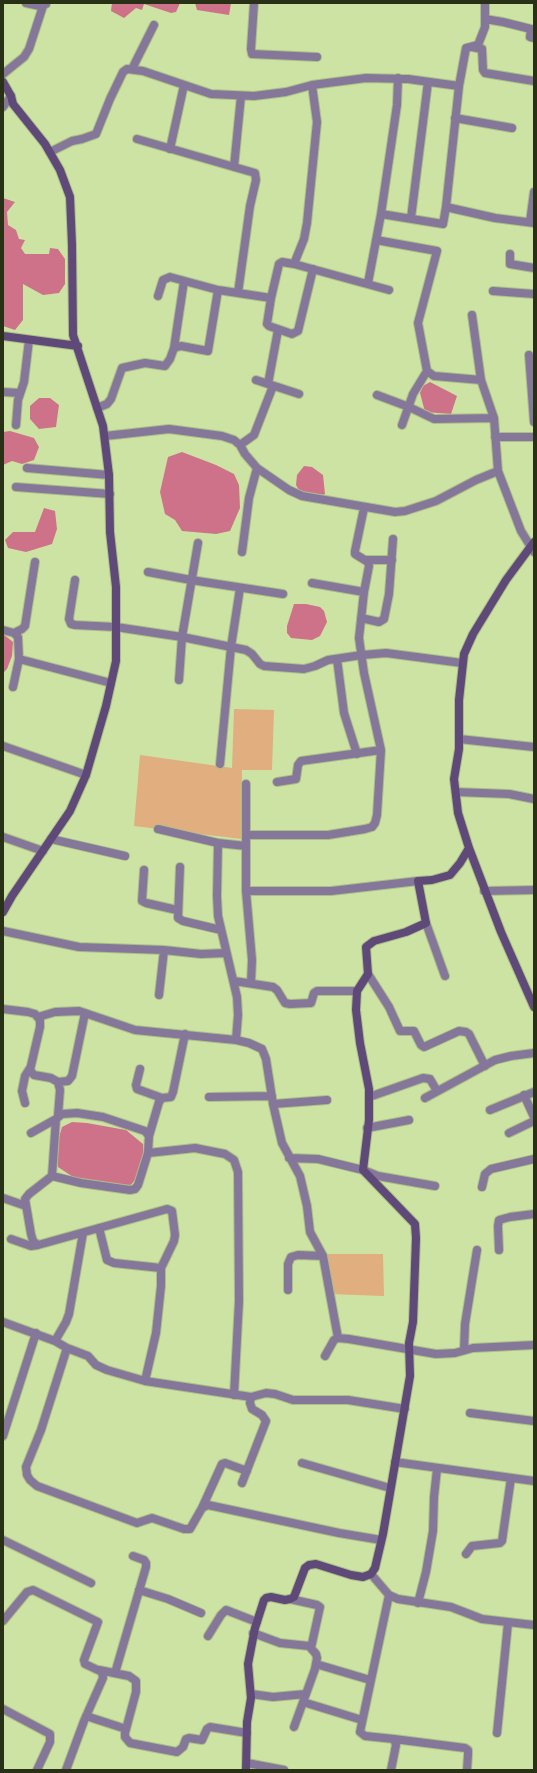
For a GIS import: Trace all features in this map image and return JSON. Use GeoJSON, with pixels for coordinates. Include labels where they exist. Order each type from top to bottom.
{"type":"FeatureCollection","features":[{"type":"Feature","properties":{"kind":"street"},"geometry":{"type":"LineString","coordinates":[[3,74],[24,57],[30,49],[45,5],[26,3]]}},
{"type":"Feature","properties":{"kind":"street"},"geometry":{"type":"LineString","coordinates":[[254,3],[252,54],[317,57]]}},
{"type":"Feature","properties":{"kind":"street"},"geometry":{"type":"LineString","coordinates":[[381,214],[443,224],[464,55],[466,48],[478,45],[485,27],[485,3]]}},
{"type":"Feature","properties":{"kind":"street"},"geometry":{"type":"LineString","coordinates":[[485,19],[531,29],[530,37],[534,38]]}},
{"type":"Feature","properties":{"kind":"street"},"geometry":{"type":"LineString","coordinates":[[132,69],[154,25]]}},
{"type":"Feature","properties":{"kind":"street"},"geometry":{"type":"LineString","coordinates":[[471,46],[482,50],[483,70],[485,73],[534,81]]}},
{"type":"Feature","properties":{"kind":"street"},"geometry":{"type":"LineString","coordinates":[[50,152],[72,140],[82,139],[96,134],[123,72],[127,69],[132,69],[211,94],[241,96],[286,92],[312,85],[366,78],[398,78],[459,86]]}},
{"type":"Feature","properties":{"kind":"street"},"geometry":{"type":"LineString","coordinates":[[368,283],[381,214],[397,105],[398,78]]}},
{"type":"Feature","properties":{"kind":"street"},"geometry":{"type":"LineString","coordinates":[[3,82],[11,96],[13,104],[46,144],[60,170],[70,197],[73,335],[78,346],[105,436],[109,474],[110,532],[116,587],[116,661],[106,706],[86,775],[70,811],[12,896],[3,912]]}},
{"type":"Feature","properties":{"kind":"street"},"geometry":{"type":"LineString","coordinates":[[411,218],[428,82]]}},
{"type":"Feature","properties":{"kind":"street"},"geometry":{"type":"LineString","coordinates":[[170,149],[184,85]]}},
{"type":"Feature","properties":{"kind":"street"},"geometry":{"type":"LineString","coordinates":[[294,264],[304,239],[307,224],[317,122],[312,85]]}},
{"type":"Feature","properties":{"kind":"street"},"geometry":{"type":"LineString","coordinates":[[3,107],[11,96]]}},
{"type":"Feature","properties":{"kind":"street"},"geometry":{"type":"LineString","coordinates":[[234,166],[241,96]]}},
{"type":"Feature","properties":{"kind":"street"},"geometry":{"type":"LineString","coordinates":[[456,118],[512,128]]}},
{"type":"Feature","properties":{"kind":"street"},"geometry":{"type":"LineString","coordinates":[[137,139],[252,171],[256,176],[244,244],[238,293]]}},
{"type":"Feature","properties":{"kind":"street"},"geometry":{"type":"LineString","coordinates":[[446,207],[495,218],[532,223],[534,192]]}},
{"type":"Feature","properties":{"kind":"street"},"geometry":{"type":"LineString","coordinates":[[376,240],[437,251],[418,323],[427,371],[434,376],[481,380]]}},
{"type":"Feature","properties":{"kind":"street"},"geometry":{"type":"LineString","coordinates":[[510,254],[510,264],[534,268]]}},
{"type":"Feature","properties":{"kind":"street"},"geometry":{"type":"LineString","coordinates":[[313,269],[298,331],[292,334],[269,326],[267,324],[271,298],[280,262],[294,264],[368,283],[389,290]]}},
{"type":"Feature","properties":{"kind":"street"},"geometry":{"type":"LineString","coordinates":[[158,296],[163,280],[166,278],[218,290],[271,298]]}},
{"type":"Feature","properties":{"kind":"street"},"geometry":{"type":"LineString","coordinates":[[97,408],[107,404],[111,399],[122,368],[145,363],[165,366],[174,348],[184,281]]}},
{"type":"Feature","properties":{"kind":"street"},"geometry":{"type":"LineString","coordinates":[[174,348],[181,346],[208,351],[218,290]]}},
{"type":"Feature","properties":{"kind":"street"},"geometry":{"type":"LineString","coordinates":[[493,291],[534,294]]}},
{"type":"Feature","properties":{"kind":"street"},"geometry":{"type":"LineString","coordinates":[[472,315],[481,380],[494,418],[498,471],[521,531],[533,546],[506,580],[473,634],[464,654],[459,700],[459,739],[454,779],[458,813],[484,891],[534,1007]]}},
{"type":"Feature","properties":{"kind":"street"},"geometry":{"type":"LineString","coordinates":[[240,445],[254,435],[270,385],[278,330]]}},
{"type":"Feature","properties":{"kind":"street"},"geometry":{"type":"LineString","coordinates":[[3,336],[78,346]]}},
{"type":"Feature","properties":{"kind":"street"},"geometry":{"type":"LineString","coordinates":[[16,425],[20,392],[24,382],[30,340]]}},
{"type":"Feature","properties":{"kind":"street"},"geometry":{"type":"LineString","coordinates":[[529,355],[534,422]]}},
{"type":"Feature","properties":{"kind":"street"},"geometry":{"type":"LineString","coordinates":[[402,425],[417,386],[427,371]]}},
{"type":"Feature","properties":{"kind":"street"},"geometry":{"type":"LineString","coordinates":[[256,380],[299,394]]}},
{"type":"Feature","properties":{"kind":"street"},"geometry":{"type":"LineString","coordinates":[[3,392],[20,392]]}},
{"type":"Feature","properties":{"kind":"street"},"geometry":{"type":"LineString","coordinates":[[377,395],[409,407],[434,419],[494,418]]}},
{"type":"Feature","properties":{"kind":"street"},"geometry":{"type":"LineString","coordinates":[[105,436],[169,429],[222,436],[234,440],[240,445],[245,454],[257,468],[280,485],[302,496],[364,508],[395,512],[405,511],[436,501],[476,480],[498,471]]}},
{"type":"Feature","properties":{"kind":"street"},"geometry":{"type":"LineString","coordinates":[[495,437],[534,437]]}},
{"type":"Feature","properties":{"kind":"street"},"geometry":{"type":"LineString","coordinates":[[27,468],[109,474]]}},
{"type":"Feature","properties":{"kind":"street"},"geometry":{"type":"LineString","coordinates":[[242,552],[249,498],[257,468]]}},
{"type":"Feature","properties":{"kind":"street"},"geometry":{"type":"LineString","coordinates":[[16,487],[110,494]]}},
{"type":"Feature","properties":{"kind":"street"},"geometry":{"type":"LineString","coordinates":[[364,508],[355,554],[366,560],[392,560]]}},
{"type":"Feature","properties":{"kind":"street"},"geometry":{"type":"LineString","coordinates":[[361,618],[379,622],[384,619],[389,594],[393,539]]}},
{"type":"Feature","properties":{"kind":"street"},"geometry":{"type":"LineString","coordinates":[[179,680],[182,637],[198,543]]}},
{"type":"Feature","properties":{"kind":"street"},"geometry":{"type":"LineString","coordinates":[[246,835],[328,835],[365,829],[372,827],[376,823],[381,750],[359,638],[364,592],[369,566],[366,560]]}},
{"type":"Feature","properties":{"kind":"street"},"geometry":{"type":"LineString","coordinates":[[14,633],[25,626],[35,562]]}},
{"type":"Feature","properties":{"kind":"street"},"geometry":{"type":"LineString","coordinates":[[148,572],[283,594]]}},
{"type":"Feature","properties":{"kind":"street"},"geometry":{"type":"LineString","coordinates":[[75,580],[69,619],[71,624],[116,627],[182,637],[231,647],[250,652],[260,664],[264,666],[304,669],[315,666],[323,661],[386,653],[403,654],[462,663]]}},
{"type":"Feature","properties":{"kind":"street"},"geometry":{"type":"LineString","coordinates":[[312,583],[364,592]]}},
{"type":"Feature","properties":{"kind":"street"},"geometry":{"type":"LineString","coordinates":[[220,764],[231,647],[240,588]]}},
{"type":"Feature","properties":{"kind":"street"},"geometry":{"type":"LineString","coordinates":[[3,630],[14,633],[18,637],[19,659],[13,687]]}},
{"type":"Feature","properties":{"kind":"street"},"geometry":{"type":"LineString","coordinates":[[19,659],[111,683]]}},
{"type":"Feature","properties":{"kind":"street"},"geometry":{"type":"LineString","coordinates":[[336,659],[342,700],[357,754]]}},
{"type":"Feature","properties":{"kind":"street"},"geometry":{"type":"LineString","coordinates":[[459,739],[534,747]]}},
{"type":"Feature","properties":{"kind":"street"},"geometry":{"type":"LineString","coordinates":[[3,746],[86,775]]}},
{"type":"Feature","properties":{"kind":"street"},"geometry":{"type":"LineString","coordinates":[[277,782],[296,780],[298,765],[301,761],[381,750]]}},
{"type":"Feature","properties":{"kind":"street"},"geometry":{"type":"LineString","coordinates":[[246,784],[246,891],[252,942],[251,983]]}},
{"type":"Feature","properties":{"kind":"street"},"geometry":{"type":"LineString","coordinates":[[456,792],[508,794],[534,799]]}},
{"type":"Feature","properties":{"kind":"street"},"geometry":{"type":"LineString","coordinates":[[158,829],[218,843],[246,846]]}},
{"type":"Feature","properties":{"kind":"street"},"geometry":{"type":"LineString","coordinates":[[3,837],[43,851]]}},
{"type":"Feature","properties":{"kind":"street"},"geometry":{"type":"LineString","coordinates":[[51,839],[125,856]]}},
{"type":"Feature","properties":{"kind":"street"},"geometry":{"type":"LineString","coordinates":[[218,843],[217,896],[221,930],[226,953],[230,960],[234,981],[238,1015],[236,1040]]}},
{"type":"Feature","properties":{"kind":"street"},"geometry":{"type":"LineString","coordinates":[[246,891],[330,892],[432,880],[450,875],[460,863],[469,848]]}},
{"type":"Feature","properties":{"kind":"street"},"geometry":{"type":"LineString","coordinates":[[180,867],[177,910],[178,918],[183,922],[221,930]]}},
{"type":"Feature","properties":{"kind":"street"},"geometry":{"type":"LineString","coordinates":[[144,870],[142,901],[177,910]]}},
{"type":"Feature","properties":{"kind":"street"},"geometry":{"type":"LineString","coordinates":[[418,881],[426,923],[445,976]]}},
{"type":"Feature","properties":{"kind":"street"},"geometry":{"type":"LineString","coordinates":[[484,891],[534,890]]}},
{"type":"Feature","properties":{"kind":"street"},"geometry":{"type":"LineString","coordinates":[[426,923],[406,932],[374,941],[366,947],[368,974],[389,1007],[400,1031],[414,1031],[424,1047],[459,1031],[466,1032],[469,1034],[485,1066]]}},
{"type":"Feature","properties":{"kind":"street"},"geometry":{"type":"LineString","coordinates":[[3,931],[80,947],[164,950],[201,954],[226,953]]}},
{"type":"Feature","properties":{"kind":"street"},"geometry":{"type":"LineString","coordinates":[[159,995],[164,950]]}},
{"type":"Feature","properties":{"kind":"street"},"geometry":{"type":"LineString","coordinates":[[363,1170],[368,1128],[369,1089],[360,1043],[356,1010],[357,991],[368,974]]}},
{"type":"Feature","properties":{"kind":"street"},"geometry":{"type":"LineString","coordinates":[[234,981],[273,987],[277,990],[285,1003],[290,1004],[311,1003],[314,993],[317,991],[357,991]]}},
{"type":"Feature","properties":{"kind":"street"},"geometry":{"type":"LineString","coordinates":[[3,1009],[28,1012],[38,1017],[70,1011],[85,1013],[135,1030],[236,1040],[258,1046],[265,1053],[282,1143],[300,1176],[304,1190],[310,1232],[323,1256],[338,1338]]}},
{"type":"Feature","properties":{"kind":"street"},"geometry":{"type":"LineString","coordinates":[[30,1068],[30,1072],[34,1075],[51,1078],[58,1082],[68,1081],[72,1076],[85,1013]]}},
{"type":"Feature","properties":{"kind":"street"},"geometry":{"type":"LineString","coordinates":[[26,1103],[22,1091],[23,1081],[30,1068],[40,1027],[40,1020],[38,1017]]}},
{"type":"Feature","properties":{"kind":"street"},"geometry":{"type":"LineString","coordinates":[[140,1069],[136,1085],[137,1089],[162,1098],[171,1097],[185,1034]]}},
{"type":"Feature","properties":{"kind":"street"},"geometry":{"type":"LineString","coordinates":[[425,1098],[504,1057],[534,1053]]}},
{"type":"Feature","properties":{"kind":"street"},"geometry":{"type":"LineString","coordinates":[[369,1097],[423,1078],[430,1078],[437,1092]]}},
{"type":"Feature","properties":{"kind":"street"},"geometry":{"type":"LineString","coordinates":[[38,1245],[33,1241],[26,1206],[26,1197],[52,1176],[60,1090],[58,1082]]}},
{"type":"Feature","properties":{"kind":"street"},"geometry":{"type":"LineString","coordinates":[[490,1110],[534,1092]]}},
{"type":"Feature","properties":{"kind":"street"},"geometry":{"type":"LineString","coordinates":[[524,1095],[534,1117]]}},
{"type":"Feature","properties":{"kind":"street"},"geometry":{"type":"LineString","coordinates":[[209,1097],[273,1100],[327,1100]]}},
{"type":"Feature","properties":{"kind":"street"},"geometry":{"type":"LineString","coordinates":[[52,1176],[81,1183],[130,1190],[135,1189],[138,1185],[148,1153],[149,1136],[159,1102],[162,1098]]}},
{"type":"Feature","properties":{"kind":"street"},"geometry":{"type":"LineString","coordinates":[[31,1133],[62,1114],[77,1113],[103,1118],[139,1128],[146,1131],[149,1136]]}},
{"type":"Feature","properties":{"kind":"street"},"geometry":{"type":"LineString","coordinates":[[368,1128],[409,1120]]}},
{"type":"Feature","properties":{"kind":"street"},"geometry":{"type":"LineString","coordinates":[[509,1133],[534,1121]]}},
{"type":"Feature","properties":{"kind":"street"},"geometry":{"type":"LineString","coordinates":[[148,1153],[195,1148],[231,1156],[237,1164],[239,1301],[234,1395]]}},
{"type":"Feature","properties":{"kind":"street"},"geometry":{"type":"LineString","coordinates":[[290,1158],[318,1159],[363,1170],[378,1176],[435,1186]]}},
{"type":"Feature","properties":{"kind":"street"},"geometry":{"type":"LineString","coordinates":[[482,1187],[485,1174],[491,1169],[534,1159]]}},
{"type":"Feature","properties":{"kind":"street"},"geometry":{"type":"LineString","coordinates":[[290,1599],[296,1593],[305,1568],[309,1564],[316,1564],[351,1575],[363,1577],[371,1574],[375,1568],[405,1409],[410,1376],[409,1343],[413,1322],[416,1238],[415,1224],[363,1170]]}},
{"type":"Feature","properties":{"kind":"street"},"geometry":{"type":"LineString","coordinates":[[3,1198],[26,1206]]}},
{"type":"Feature","properties":{"kind":"street"},"geometry":{"type":"LineString","coordinates":[[11,1239],[30,1246],[38,1245],[167,1209],[172,1211],[174,1240],[161,1268],[161,1286],[157,1327],[145,1381]]}},
{"type":"Feature","properties":{"kind":"street"},"geometry":{"type":"LineString","coordinates":[[499,1250],[499,1220],[534,1214]]}},
{"type":"Feature","properties":{"kind":"street"},"geometry":{"type":"LineString","coordinates":[[100,1228],[107,1260],[114,1263],[161,1268]]}},
{"type":"Feature","properties":{"kind":"street"},"geometry":{"type":"LineString","coordinates":[[55,1341],[69,1314],[83,1233]]}},
{"type":"Feature","properties":{"kind":"street"},"geometry":{"type":"LineString","coordinates":[[464,1350],[466,1324],[477,1250]]}},
{"type":"Feature","properties":{"kind":"street"},"geometry":{"type":"LineString","coordinates":[[288,1290],[288,1264],[291,1258],[298,1255],[323,1256]]}},
{"type":"Feature","properties":{"kind":"street"},"geometry":{"type":"LineString","coordinates":[[3,1322],[36,1333],[55,1341],[66,1348],[88,1356],[96,1365],[107,1370],[145,1381],[251,1397],[271,1394],[293,1400],[348,1400],[405,1409]]}},
{"type":"Feature","properties":{"kind":"street"},"geometry":{"type":"LineString","coordinates":[[4,1431],[36,1333]]}},
{"type":"Feature","properties":{"kind":"street"},"geometry":{"type":"LineString","coordinates":[[325,1356],[334,1340],[338,1338],[410,1351],[436,1354],[447,1354],[464,1350],[497,1346],[534,1344]]}},
{"type":"Feature","properties":{"kind":"street"},"geometry":{"type":"LineString","coordinates":[[66,1348],[41,1430],[26,1467],[27,1475],[37,1486],[137,1523],[152,1518],[184,1529],[190,1529],[202,1508],[222,1464],[225,1463],[247,1470]]}},
{"type":"Feature","properties":{"kind":"street"},"geometry":{"type":"LineString","coordinates":[[242,1483],[266,1421],[262,1415],[252,1409],[250,1402],[251,1397]]}},
{"type":"Feature","properties":{"kind":"street"},"geometry":{"type":"LineString","coordinates":[[470,1413],[534,1420]]}},
{"type":"Feature","properties":{"kind":"street"},"geometry":{"type":"LineString","coordinates":[[395,1462],[437,1469],[534,1481]]}},
{"type":"Feature","properties":{"kind":"street"},"geometry":{"type":"LineString","coordinates":[[302,1463],[390,1488]]}},
{"type":"Feature","properties":{"kind":"street"},"geometry":{"type":"LineString","coordinates":[[418,1603],[426,1572],[433,1530],[437,1469]]}},
{"type":"Feature","properties":{"kind":"street"},"geometry":{"type":"LineString","coordinates":[[466,1554],[472,1546],[500,1543],[502,1541],[511,1478]]}},
{"type":"Feature","properties":{"kind":"street"},"geometry":{"type":"LineString","coordinates":[[202,1508],[205,1505],[213,1506],[339,1533],[381,1540]]}},
{"type":"Feature","properties":{"kind":"street"},"geometry":{"type":"LineString","coordinates":[[3,1540],[91,1583]]}},
{"type":"Feature","properties":{"kind":"street"},"geometry":{"type":"LineString","coordinates":[[115,1673],[146,1563],[133,1556]]}},
{"type":"Feature","properties":{"kind":"street"},"geometry":{"type":"LineString","coordinates":[[371,1574],[389,1595],[398,1599],[451,1607],[482,1619],[534,1625]]}},
{"type":"Feature","properties":{"kind":"street"},"geometry":{"type":"LineString","coordinates":[[3,1621],[27,1592],[33,1590],[96,1621],[98,1624],[84,1660],[86,1664],[99,1670],[133,1678],[137,1686],[125,1737],[130,1743],[177,1752],[183,1747],[186,1739],[202,1740],[207,1729],[210,1727],[247,1734]]}},
{"type":"Feature","properties":{"kind":"street"},"geometry":{"type":"LineString","coordinates":[[139,1590],[168,1599],[201,1613]]}},
{"type":"Feature","properties":{"kind":"street"},"geometry":{"type":"LineString","coordinates":[[389,1595],[360,1732],[362,1735],[465,1748],[468,1750],[467,1770]]}},
{"type":"Feature","properties":{"kind":"street"},"geometry":{"type":"LineString","coordinates":[[284,1770],[246,1766],[247,1734],[251,1694],[248,1664],[253,1633],[266,1598],[290,1599],[320,1607],[311,1648]]}},
{"type":"Feature","properties":{"kind":"street"},"geometry":{"type":"LineString","coordinates":[[208,1636],[226,1610],[257,1622]]}},
{"type":"Feature","properties":{"kind":"street"},"geometry":{"type":"LineString","coordinates":[[497,1733],[508,1623]]}},
{"type":"Feature","properties":{"kind":"street"},"geometry":{"type":"LineString","coordinates":[[253,1633],[280,1643],[306,1646],[311,1648],[316,1654],[316,1664],[294,1727]]}},
{"type":"Feature","properties":{"kind":"street"},"geometry":{"type":"LineString","coordinates":[[316,1664],[370,1680]]}},
{"type":"Feature","properties":{"kind":"street"},"geometry":{"type":"LineString","coordinates":[[66,1770],[86,1716],[102,1682],[103,1675],[99,1670]]}},
{"type":"Feature","properties":{"kind":"street"},"geometry":{"type":"LineString","coordinates":[[251,1694],[273,1697],[304,1698],[362,1720]]}},
{"type":"Feature","properties":{"kind":"street"},"geometry":{"type":"LineString","coordinates":[[3,1709],[50,1734],[50,1742],[37,1770]]}},
{"type":"Feature","properties":{"kind":"street"},"geometry":{"type":"LineString","coordinates":[[86,1716],[126,1729]]}},
{"type":"Feature","properties":{"kind":"street"},"geometry":{"type":"LineString","coordinates":[[391,1770],[396,1745],[394,1739]]}},
{"type":"Feature","properties":{"kind":"shaded area"},"geometry":{"type":"Polygon","coordinates":[[[112,3],[180,3],[176,12],[171,13],[144,4],[142,10],[136,8],[124,18],[111,11],[112,3]]]}},
{"type":"Feature","properties":{"kind":"shaded area"},"geometry":{"type":"Polygon","coordinates":[[[195,3],[231,3],[229,15],[197,10],[195,3]]]}},
{"type":"Feature","properties":{"kind":"shaded area"},"geometry":{"type":"Polygon","coordinates":[[[3,198],[15,202],[7,212],[8,225],[16,230],[19,239],[25,240],[21,248],[25,254],[49,254],[50,248],[58,249],[65,259],[65,284],[59,293],[43,295],[23,284],[23,320],[15,330],[3,326],[3,198]]]}},
{"type":"Feature","properties":{"kind":"shaded area"},"geometry":{"type":"Polygon","coordinates":[[[430,382],[457,396],[451,414],[425,412],[420,393],[423,386],[430,382]]]}},
{"type":"Feature","properties":{"kind":"shaded area"},"geometry":{"type":"Polygon","coordinates":[[[39,398],[50,398],[59,405],[56,427],[39,429],[30,419],[30,406],[39,398]]]}},
{"type":"Feature","properties":{"kind":"shaded area"},"geometry":{"type":"Polygon","coordinates":[[[10,431],[34,438],[39,447],[34,460],[22,464],[12,461],[3,465],[3,432],[10,431]]]}},
{"type":"Feature","properties":{"kind":"shaded area"},"geometry":{"type":"Polygon","coordinates":[[[182,452],[216,465],[234,474],[239,485],[240,508],[230,531],[216,534],[182,531],[175,520],[165,514],[160,492],[168,457],[182,452]]]}},
{"type":"Feature","properties":{"kind":"shaded area"},"geometry":{"type":"Polygon","coordinates":[[[304,466],[312,467],[323,475],[325,494],[320,497],[300,492],[296,485],[297,475],[304,466]]]}},
{"type":"Feature","properties":{"kind":"shaded area"},"geometry":{"type":"Polygon","coordinates":[[[44,508],[55,511],[57,529],[52,544],[26,552],[8,548],[5,540],[13,532],[35,532],[44,508]]]}},
{"type":"Feature","properties":{"kind":"shaded area"},"geometry":{"type":"Polygon","coordinates":[[[294,604],[306,604],[320,607],[324,611],[327,622],[320,636],[312,640],[291,638],[287,633],[287,626],[294,604]]]}},
{"type":"Feature","properties":{"kind":"shaded area"},"geometry":{"type":"Polygon","coordinates":[[[3,634],[13,642],[12,656],[7,669],[3,673],[3,634]]]}},
{"type":"Feature","properties":{"kind":"shaded area"},"geometry":{"type":"Polygon","coordinates":[[[234,709],[274,710],[272,770],[242,770],[241,839],[134,826],[140,755],[232,768],[234,709]]]}},
{"type":"Feature","properties":{"kind":"shaded area"},"geometry":{"type":"Polygon","coordinates":[[[72,1122],[87,1123],[126,1130],[143,1144],[144,1163],[139,1175],[130,1186],[76,1179],[58,1167],[56,1148],[62,1127],[72,1122]]]}},
{"type":"Feature","properties":{"kind":"shaded area"},"geometry":{"type":"Polygon","coordinates":[[[324,1254],[383,1254],[384,1296],[330,1294],[324,1254]]]}}]}
